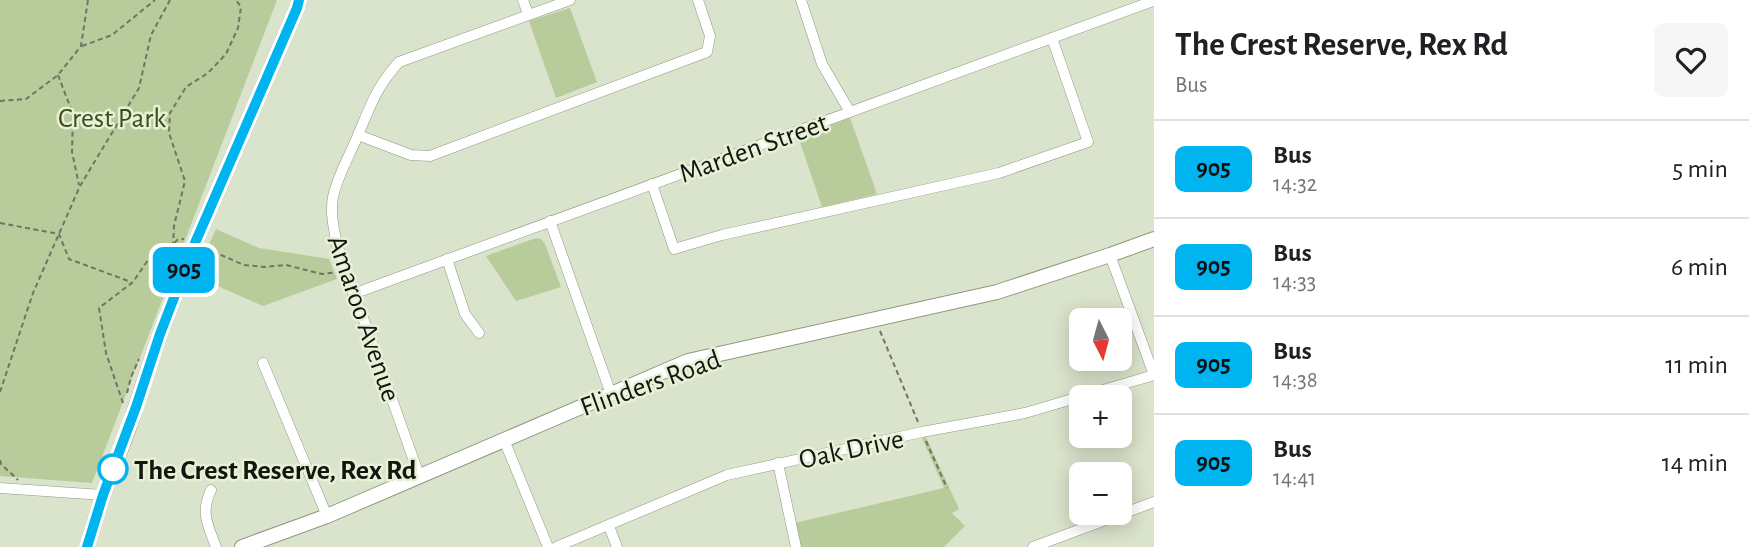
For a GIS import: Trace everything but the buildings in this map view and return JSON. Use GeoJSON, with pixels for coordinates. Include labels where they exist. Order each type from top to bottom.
{"type":"FeatureCollection","features":[{"type":"Feature","properties":{"kind":"street"},"geometry":{"type":"LineString","coordinates":[[87,547],[160,334],[195,243],[299,0]]}},
{"type":"Feature","properties":{"kind":"street"},"geometry":{"type":"LineString","coordinates":[[523,0],[528,14]]}},
{"type":"Feature","properties":{"kind":"street","name":"Amaroo Avenue"},"geometry":{"type":"LineString","coordinates":[[419,475],[337,245],[332,199],[376,92],[399,62],[570,0]]}},
{"type":"Feature","properties":{"kind":"street"},"geometry":{"type":"LineString","coordinates":[[358,135],[411,155],[430,156],[707,52],[710,36],[698,0]]}},
{"type":"Feature","properties":{"kind":"street"},"geometry":{"type":"LineString","coordinates":[[800,0],[822,64],[850,112]]}},
{"type":"Feature","properties":{"kind":"street","name":"Marden Street"},"geometry":{"type":"LineString","coordinates":[[353,294],[1153,2]]}},
{"type":"Feature","properties":{"kind":"street"},"geometry":{"type":"LineString","coordinates":[[652,184],[674,249],[722,235],[999,173],[1088,142],[1052,38]]}},
{"type":"Feature","properties":{"kind":"street"},"geometry":{"type":"LineString","coordinates":[[550,222],[611,394]]}},
{"type":"Feature","properties":{"kind":"street","name":"Flinders Road"},"geometry":{"type":"LineString","coordinates":[[242,547],[327,516],[688,361],[997,292],[1154,239]]}},
{"type":"Feature","properties":{"kind":"street"},"geometry":{"type":"LineString","coordinates":[[1110,255],[1154,375]]}},
{"type":"Feature","properties":{"kind":"street"},"geometry":{"type":"LineString","coordinates":[[447,259],[466,314],[479,333]]}},
{"type":"Feature","properties":{"kind":"street"},"geometry":{"type":"LineString","coordinates":[[263,363],[327,516]]}},
{"type":"Feature","properties":{"kind":"street","name":"Oak Drive"},"geometry":{"type":"LineString","coordinates":[[556,547],[727,475],[922,432],[1025,413],[1154,375]]}},
{"type":"Feature","properties":{"kind":"street"},"geometry":{"type":"LineString","coordinates":[[504,440],[548,547]]}},
{"type":"Feature","properties":{"kind":"street"},"geometry":{"type":"LineString","coordinates":[[778,463],[796,547]]}},
{"type":"Feature","properties":{"kind":"street"},"geometry":{"type":"LineString","coordinates":[[0,488],[103,495]]}},
{"type":"Feature","properties":{"kind":"street"},"geometry":{"type":"LineString","coordinates":[[211,490],[205,502],[205,510],[216,547]]}},
{"type":"Feature","properties":{"kind":"street"},"geometry":{"type":"LineString","coordinates":[[1033,547],[1154,502]]}},
{"type":"Feature","properties":{"kind":"street"},"geometry":{"type":"LineString","coordinates":[[609,526],[617,547]]}},
{"type":"Feature","properties":{"kind":"path"},"geometry":{"type":"LineString","coordinates":[[0,101],[26,99],[58,75],[81,46],[88,0]]}},
{"type":"Feature","properties":{"kind":"path"},"geometry":{"type":"LineString","coordinates":[[81,46],[112,35],[155,0]]}},
{"type":"Feature","properties":{"kind":"path"},"geometry":{"type":"LineString","coordinates":[[0,392],[33,293],[80,186],[139,88],[152,35],[170,0]]}},
{"type":"Feature","properties":{"kind":"path"},"geometry":{"type":"LineString","coordinates":[[173,268],[174,226],[185,181],[169,133],[170,113],[186,87],[208,73],[226,54],[238,28],[241,8],[236,0]]}},
{"type":"Feature","properties":{"kind":"path"},"geometry":{"type":"LineString","coordinates":[[58,75],[73,114],[72,152],[80,186]]}},
{"type":"Feature","properties":{"kind":"path"},"geometry":{"type":"LineString","coordinates":[[0,223],[59,234]]}},
{"type":"Feature","properties":{"kind":"path"},"geometry":{"type":"LineString","coordinates":[[59,234],[69,259],[133,282]]}},
{"type":"Feature","properties":{"kind":"path"},"geometry":{"type":"LineString","coordinates":[[142,352],[131,377],[124,407],[106,353],[99,307],[133,282],[148,260],[173,246],[177,240],[187,240]]}},
{"type":"Feature","properties":{"kind":"path"},"geometry":{"type":"LineString","coordinates":[[202,246],[244,264],[264,267],[286,265],[322,274],[340,272]]}},
{"type":"Feature","properties":{"kind":"path"},"geometry":{"type":"LineString","coordinates":[[878,327],[919,427]]}},
{"type":"Feature","properties":{"kind":"path"},"geometry":{"type":"LineString","coordinates":[[924,438],[947,488]]}},
{"type":"Feature","properties":{"kind":"path"},"geometry":{"type":"LineString","coordinates":[[0,460],[20,481],[10,481]]}},
{"type":"Feature","properties":{"kind":"green space","name":"Crest Park"},"geometry":{"type":"Polygon","coordinates":[[[0,0],[277,0],[92,483],[0,476],[0,0]]]}},
{"type":"Feature","properties":{"kind":"green space"},"geometry":{"type":"Polygon","coordinates":[[[570,8],[597,82],[556,98],[529,21],[570,8]]]}},
{"type":"Feature","properties":{"kind":"green space"},"geometry":{"type":"Polygon","coordinates":[[[850,118],[877,194],[822,207],[798,136],[850,118]]]}},
{"type":"Feature","properties":{"kind":"green space"},"geometry":{"type":"Polygon","coordinates":[[[216,229],[259,248],[329,259],[337,279],[263,306],[195,276],[216,229]]]}},
{"type":"Feature","properties":{"kind":"green space"},"geometry":{"type":"Polygon","coordinates":[[[536,238],[545,244],[561,287],[516,301],[486,256],[536,238]]]}},
{"type":"Feature","properties":{"kind":"green space"},"geometry":{"type":"Polygon","coordinates":[[[926,437],[959,509],[952,513],[965,526],[944,547],[801,547],[795,523],[944,488],[922,438],[926,437]]]}},
{"type":"Feature","properties":{"kind":"bus line","name":"905"},"geometry":{"type":"LineString","coordinates":[[87,547],[160,334],[195,243],[299,0]]}},
{"type":"Feature","properties":{"kind":"place","name":"The Crest Reserve, Rex Rd"},"geometry":{"type":"Point","coordinates":[113,469]}}]}
